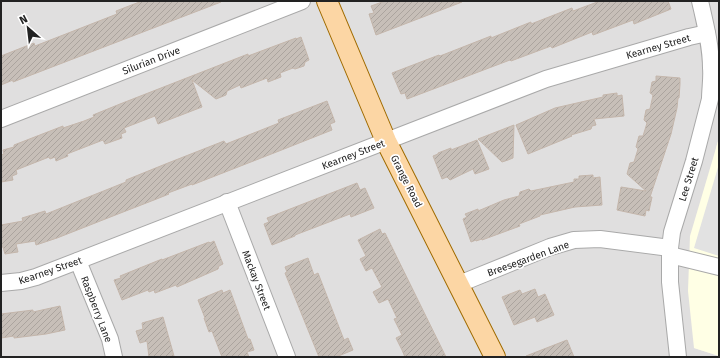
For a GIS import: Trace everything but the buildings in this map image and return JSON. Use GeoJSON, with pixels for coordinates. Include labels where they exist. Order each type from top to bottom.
{"type":"FeatureCollection","features":[{"type":"Feature","properties":{"kind":"main road","name":"Grange Road"},"geometry":{"type":"LineString","coordinates":[[327,1],[386,141],[495,357]]}},
{"type":"Feature","properties":{"kind":"street","name":"Silurian Drive"},"geometry":{"type":"LineString","coordinates":[[1,119],[302,1]]}},
{"type":"Feature","properties":{"kind":"street","name":"Lee Street"},"geometry":{"type":"LineString","coordinates":[[678,357],[670,282],[672,232],[694,161],[710,99],[714,93],[708,33],[700,1]]}},
{"type":"Feature","properties":{"kind":"street","name":"Kearney Street"},"geometry":{"type":"LineString","coordinates":[[1,283],[20,281],[36,277],[546,79],[689,37],[708,33]]}},
{"type":"Feature","properties":{"kind":"street","name":"Mackay Street"},"geometry":{"type":"LineString","coordinates":[[227,202],[287,357]]}},
{"type":"Feature","properties":{"kind":"street","name":"Breesegarden Lane"},"geometry":{"type":"LineString","coordinates":[[459,284],[550,247],[574,240],[600,239],[670,252],[719,267]]}},
{"type":"Feature","properties":{"kind":"street","name":"Raspberry Lane"},"geometry":{"type":"LineString","coordinates":[[78,261],[110,339],[114,357]]}},
{"type":"Feature","properties":{"kind":"shaded area"},"geometry":{"type":"Polygon","coordinates":[[[1,1],[719,1],[719,138],[716,147],[694,348],[719,357],[1,357],[1,1]]]}},
{"type":"Feature","properties":{"kind":"shaded area"},"geometry":{"type":"Polygon","coordinates":[[[719,138],[719,356],[694,348],[688,291],[690,236],[719,138]]]}},
{"type":"Feature","properties":{"kind":"shaded area"},"geometry":{"type":"Polygon","coordinates":[[[719,164],[719,256],[694,248],[719,164]]]}}]}
